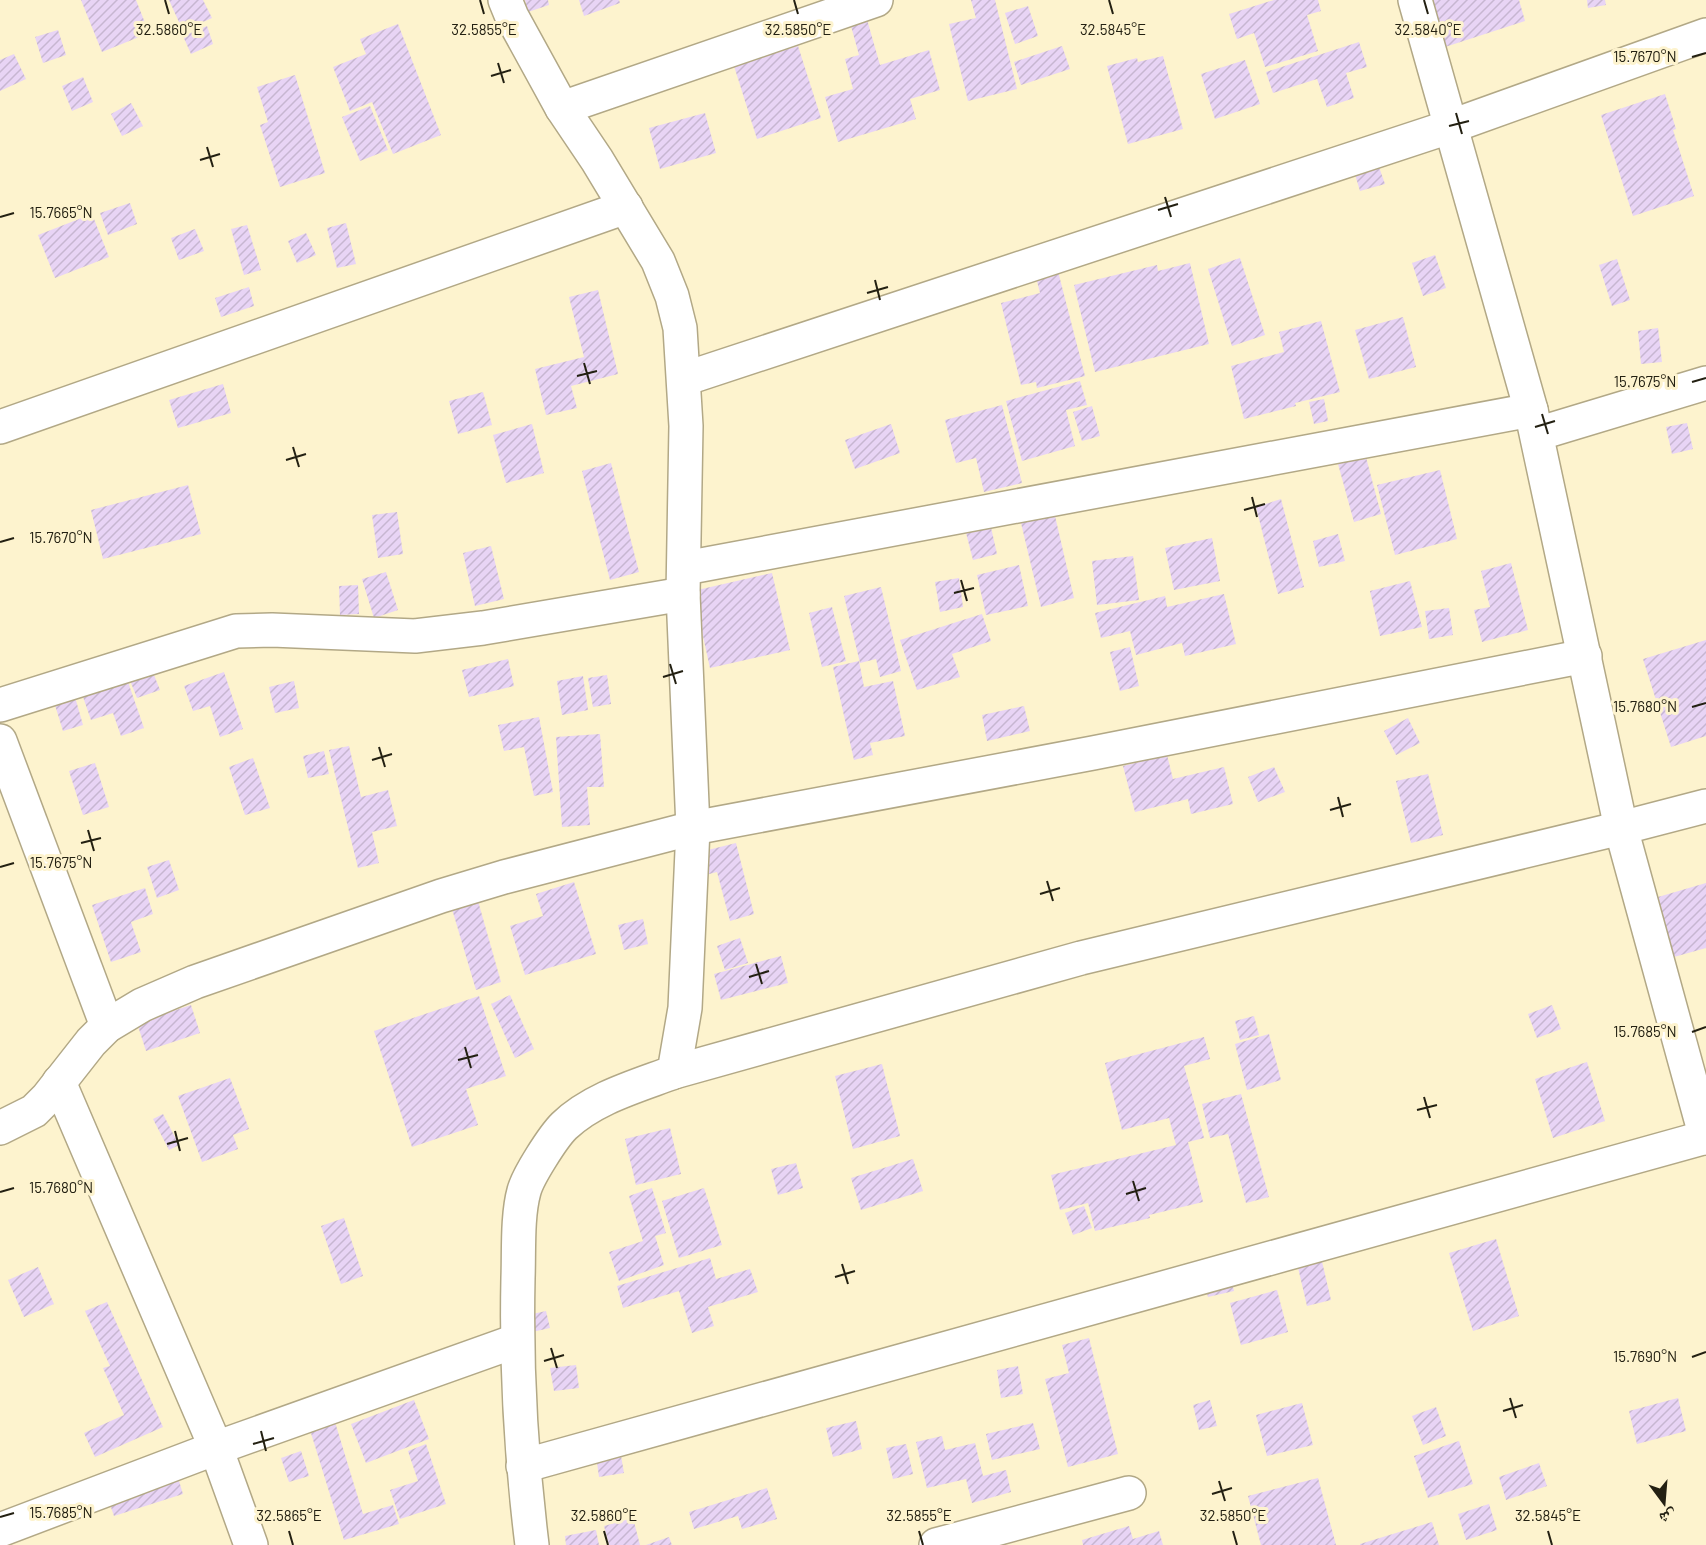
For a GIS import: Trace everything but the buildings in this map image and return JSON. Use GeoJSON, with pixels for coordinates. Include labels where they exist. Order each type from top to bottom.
{"type":"FeatureCollection","features":[{"type":"Feature","properties":{"kind":"street"},"geometry":{"type":"LineString","coordinates":[[506,0],[562,108],[627,207],[658,261],[672,296],[680,328],[686,426],[684,581],[693,828],[684,1008],[674,1072]]}},
{"type":"Feature","properties":{"kind":"street"},"geometry":{"type":"LineString","coordinates":[[562,108],[876,0]]}},
{"type":"Feature","properties":{"kind":"street"},"geometry":{"type":"LineString","coordinates":[[523,1466],[1706,1137],[1622,828],[1534,422],[1415,0]]}},
{"type":"Feature","properties":{"kind":"street"},"geometry":{"type":"LineString","coordinates":[[684,380],[1452,126],[1706,35]]}},
{"type":"Feature","properties":{"kind":"street"},"geometry":{"type":"LineString","coordinates":[[0,426],[627,207]]}},
{"type":"Feature","properties":{"kind":"street"},"geometry":{"type":"LineString","coordinates":[[0,705],[236,632],[272,630],[415,636],[483,628],[684,581],[1534,422],[1706,383]]}},
{"type":"Feature","properties":{"kind":"street"},"geometry":{"type":"LineString","coordinates":[[0,1128],[33,1111],[47,1098],[90,1042],[107,1026],[142,1005],[195,982],[441,896],[504,877],[693,828],[1093,753],[1585,656]]}},
{"type":"Feature","properties":{"kind":"street"},"geometry":{"type":"LineString","coordinates":[[0,741],[107,1026]]}},
{"type":"Feature","properties":{"kind":"street"},"geometry":{"type":"LineString","coordinates":[[532,1545],[523,1466],[516,1341],[519,1233],[524,1191],[542,1157],[564,1126],[596,1103],[674,1072],[1081,958],[1706,806]]}},
{"type":"Feature","properties":{"kind":"street"},"geometry":{"type":"LineString","coordinates":[[59,1082],[216,1448],[251,1545]]}},
{"type":"Feature","properties":{"kind":"street"},"geometry":{"type":"LineString","coordinates":[[0,1530],[216,1448],[516,1341]]}},
{"type":"Feature","properties":{"kind":"street"},"geometry":{"type":"LineString","coordinates":[[936,1545],[1129,1493]]}}]}
